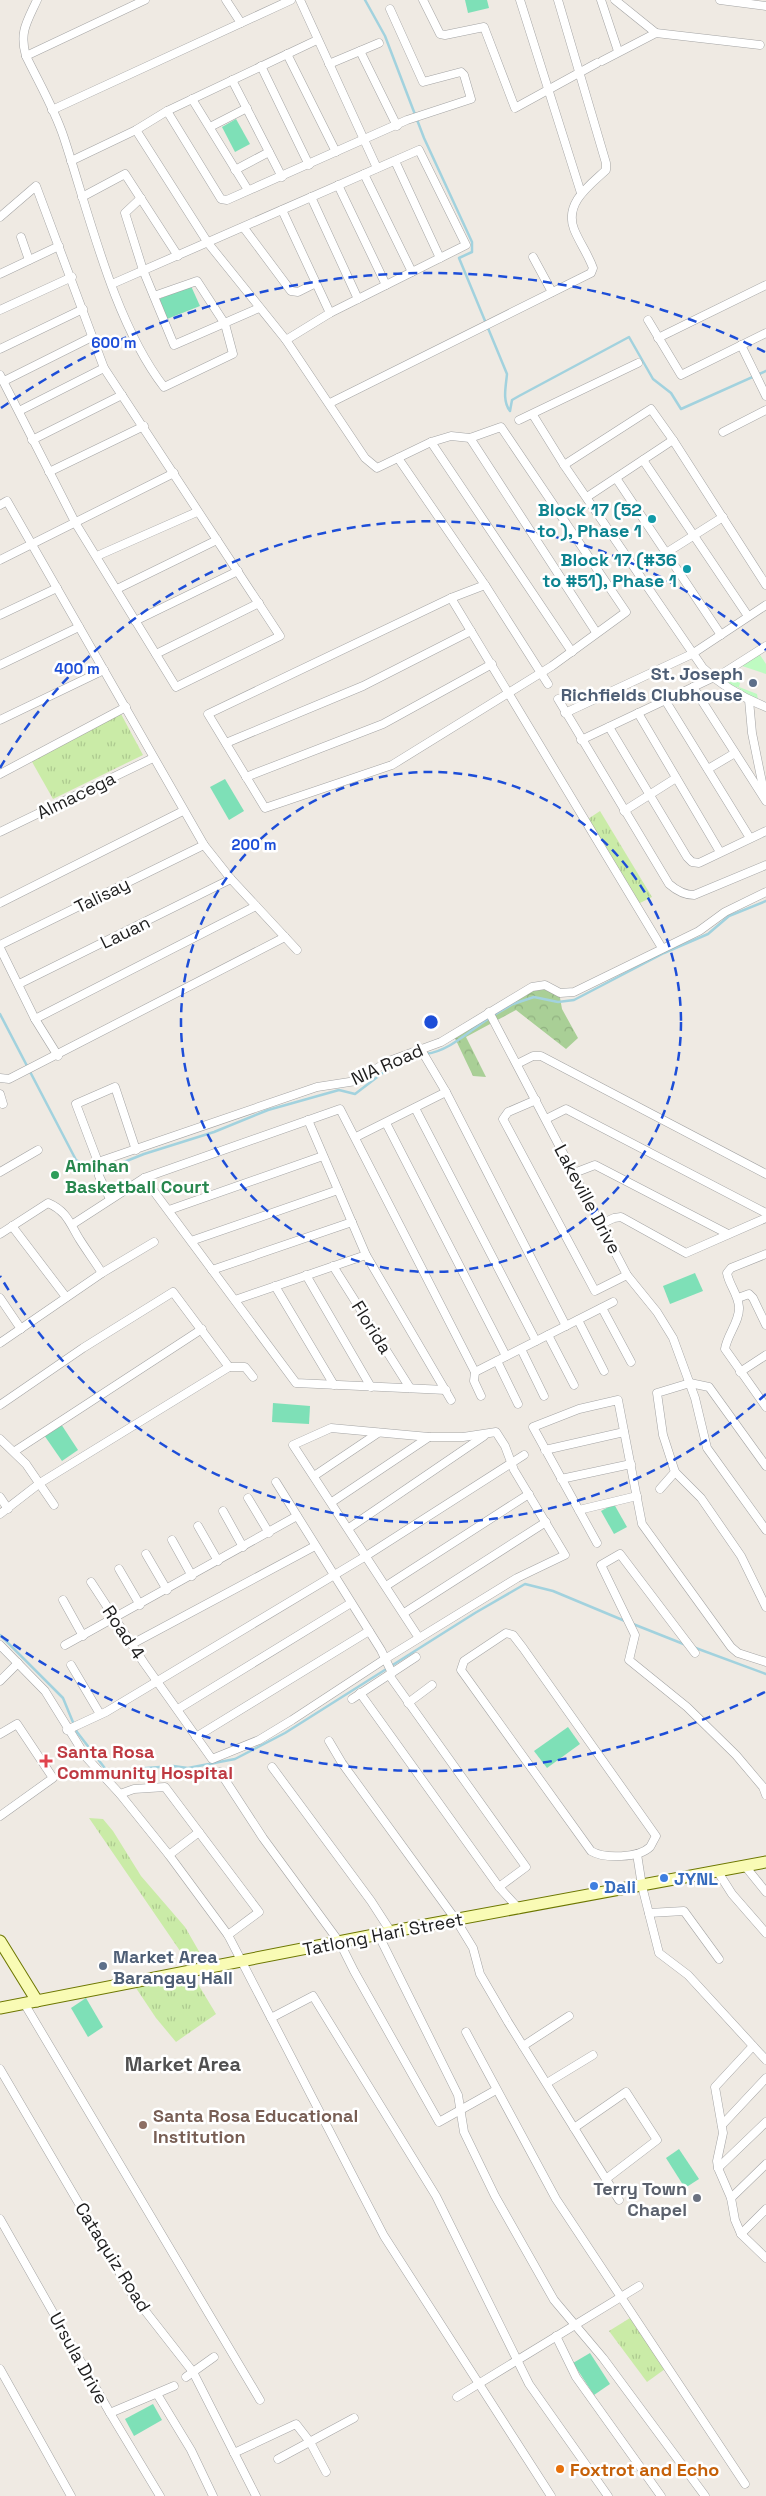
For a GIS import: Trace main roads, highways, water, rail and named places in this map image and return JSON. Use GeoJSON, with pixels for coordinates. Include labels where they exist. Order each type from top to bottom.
{"type":"FeatureCollection","features":[{"type":"Feature","properties":{"kind":"waterway"},"geometry":{"type":"LineString","coordinates":[[365,0],[385,36],[424,138],[472,242],[472,252],[459,258],[507,374],[505,398],[510,411],[512,400],[629,337],[653,379],[671,393],[681,409],[766,371]]}},
{"type":"Feature","properties":{"kind":"waterway"},"geometry":{"type":"LineString","coordinates":[[494,1015],[513,1004],[534,997],[558,1002],[574,1000],[664,953],[708,934],[729,916],[766,901]]}},
{"type":"Feature","properties":{"kind":"waterway"},"geometry":{"type":"LineString","coordinates":[[0,1014],[76,1160],[92,1168],[109,1168],[144,1154],[214,1132],[268,1110],[339,1090],[355,1094],[393,1065],[421,1054]]}},
{"type":"Feature","properties":{"kind":"waterway"},"geometry":{"type":"LineString","coordinates":[[426,1054],[443,1049],[488,1019]]}},
{"type":"Feature","properties":{"kind":"waterway"},"geometry":{"type":"LineString","coordinates":[[0,1635],[63,1698],[77,1732],[107,1771],[173,1766],[188,1768],[235,1759],[285,1733],[475,1613],[525,1584],[553,1591],[625,1621]]}},
{"type":"Feature","properties":{"kind":"waterway"},"geometry":{"type":"LineString","coordinates":[[633,1624],[686,1645]]}},
{"type":"Feature","properties":{"kind":"waterway"},"geometry":{"type":"LineString","coordinates":[[693,1647],[766,1674]]}},
{"type":"Feature","properties":{"kind":"place","name":"Block 17 (52 to ), Phase 1"},"geometry":{"type":"Point","coordinates":[652,519]}},
{"type":"Feature","properties":{"kind":"place","name":"Block 17 (#36 to #51), Phase 1"},"geometry":{"type":"Point","coordinates":[687,569]}},
{"type":"Feature","properties":{"kind":"place","name":"St. Joseph Richfields Clubhouse"},"geometry":{"type":"Point","coordinates":[753,683]}},
{"type":"Feature","properties":{"kind":"place","name":"Amihan Basketball Court"},"geometry":{"type":"Point","coordinates":[55,1175]}},
{"type":"Feature","properties":{"kind":"place","name":"Santa Rosa Community Hospital"},"geometry":{"type":"Point","coordinates":[46,1761]}},
{"type":"Feature","properties":{"kind":"place","name":"JYNL"},"geometry":{"type":"Point","coordinates":[664,1878]}},
{"type":"Feature","properties":{"kind":"place","name":"Dali"},"geometry":{"type":"Point","coordinates":[594,1886]}},
{"type":"Feature","properties":{"kind":"place","name":"Market Area Barangay Hall"},"geometry":{"type":"Point","coordinates":[103,1966]}},
{"type":"Feature","properties":{"kind":"place","name":"Santa Rosa Educational Institution"},"geometry":{"type":"Point","coordinates":[143,2125]}},
{"type":"Feature","properties":{"kind":"place","name":"Terry Town Chapel"},"geometry":{"type":"Point","coordinates":[697,2198]}},
{"type":"Feature","properties":{"kind":"place","name":"Foxtrot and Echo"},"geometry":{"type":"Point","coordinates":[560,2469]}},
{"type":"Feature","properties":{"kind":"district","name":"Market Area"},"geometry":{"type":"Point","coordinates":[183,2064]}}]}
